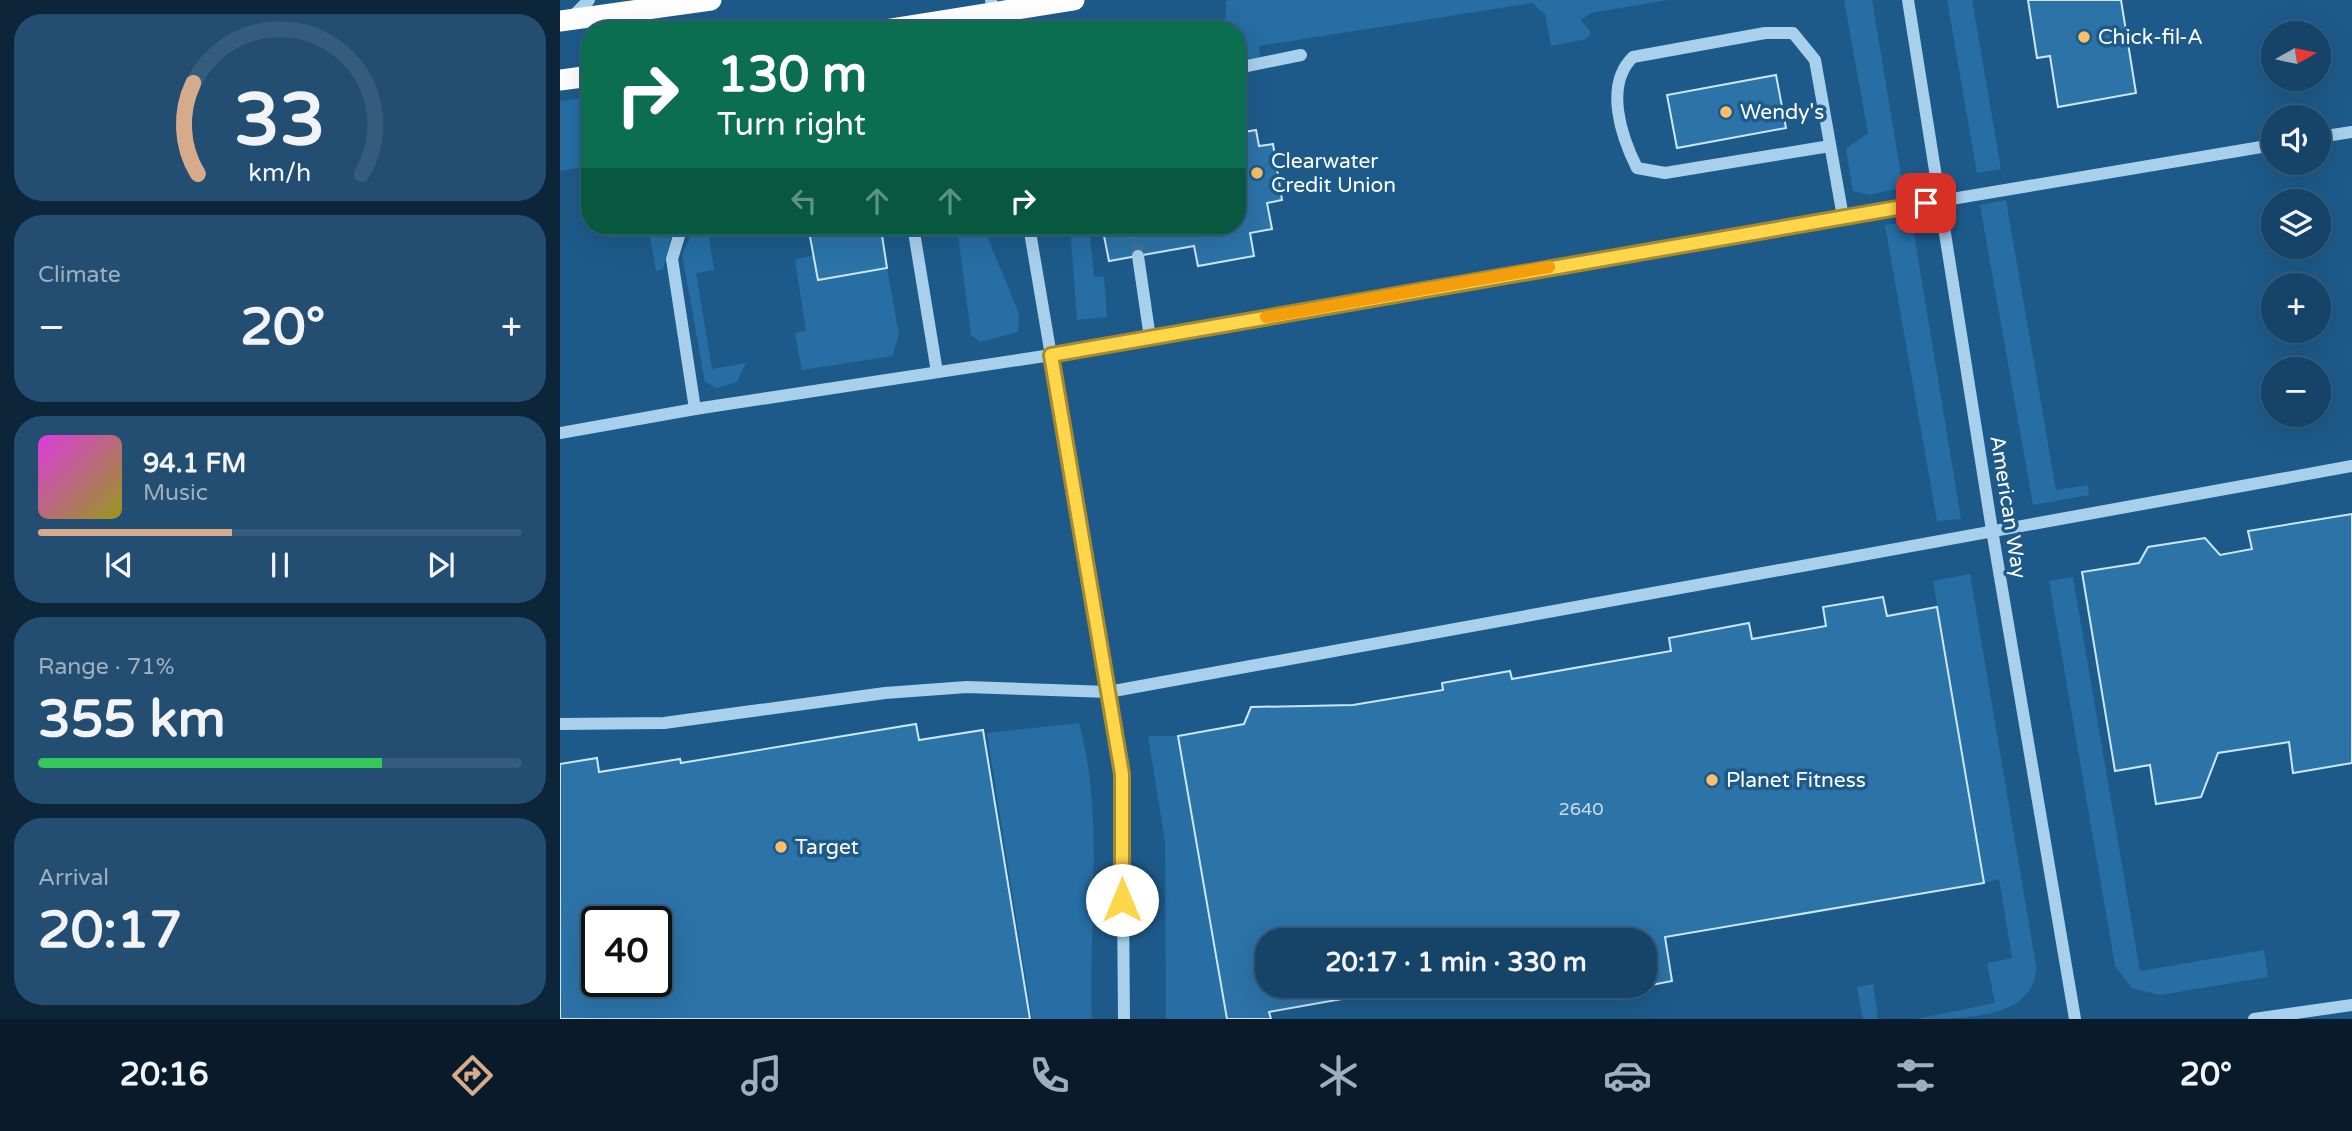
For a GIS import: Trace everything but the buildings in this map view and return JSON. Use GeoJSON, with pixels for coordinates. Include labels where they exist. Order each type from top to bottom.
{"type":"FeatureCollection","features":[{"type":"Feature","properties":{"kind":"highway"},"geometry":{"type":"LineString","coordinates":[[946,21],[1074,0]]}},
{"type":"Feature","properties":{"kind":"highway"},"geometry":{"type":"LineString","coordinates":[[565,20],[697,1]]}},
{"type":"Feature","properties":{"kind":"highway"},"geometry":{"type":"LineString","coordinates":[[560,80],[581,77]]}},
{"type":"Feature","properties":{"kind":"street"},"geometry":{"type":"LineString","coordinates":[[565,20],[589,0]]}},
{"type":"Feature","properties":{"kind":"street","name":"American Way"},"geometry":{"type":"LineString","coordinates":[[1908,0],[1942,200],[1992,530],[2075,1019]]}},
{"type":"Feature","properties":{"kind":"street"},"geometry":{"type":"LineString","coordinates":[[1830,146],[1665,173],[1637,168],[1624,141],[1618,99],[1621,68],[1633,57],[1765,33],[1793,33],[1815,60],[1843,217]]}},
{"type":"Feature","properties":{"kind":"street"},"geometry":{"type":"LineString","coordinates":[[1246,66],[1301,55]]}},
{"type":"Feature","properties":{"kind":"street"},"geometry":{"type":"LineString","coordinates":[[2331,135],[2352,132]]}},
{"type":"Feature","properties":{"kind":"street"},"geometry":{"type":"LineString","coordinates":[[560,433],[695,409],[1051,355],[2261,147]]}},
{"type":"Feature","properties":{"kind":"street"},"geometry":{"type":"LineString","coordinates":[[679,235],[672,258],[695,409]]}},
{"type":"Feature","properties":{"kind":"street"},"geometry":{"type":"LineString","coordinates":[[914,235],[937,372]]}},
{"type":"Feature","properties":{"kind":"street"},"geometry":{"type":"LineString","coordinates":[[1031,235],[1122,774],[1124,1019]]}},
{"type":"Feature","properties":{"kind":"street"},"geometry":{"type":"LineString","coordinates":[[1138,256],[1150,338]]}},
{"type":"Feature","properties":{"kind":"street"},"geometry":{"type":"LineString","coordinates":[[560,724],[664,723],[885,693],[967,687],[1108,692],[2352,466]]}},
{"type":"Feature","properties":{"kind":"street"},"geometry":{"type":"LineString","coordinates":[[2254,1019],[2352,1005]]}},
{"type":"Feature","properties":{"kind":"shaded area"},"geometry":{"type":"Polygon","coordinates":[[[1668,0],[1591,13],[1581,20],[1591,33],[1586,39],[1551,46],[1545,14],[1532,3],[1259,46],[1260,57],[1246,59],[1246,21],[1208,21],[1226,18],[1226,1],[1668,0]]]}},
{"type":"Feature","properties":{"kind":"shaded area"},"geometry":{"type":"Polygon","coordinates":[[[1844,0],[1872,0],[1903,187],[1870,195],[1853,191],[1846,149],[1868,133],[1844,0]]]}},
{"type":"Feature","properties":{"kind":"shaded area"},"geometry":{"type":"Polygon","coordinates":[[[1947,0],[1972,0],[2001,169],[1977,173],[1947,0]]]}},
{"type":"Feature","properties":{"kind":"shaded area"},"geometry":{"type":"Polygon","coordinates":[[[581,98],[581,168],[560,171],[560,101],[581,98]]]}},
{"type":"Feature","properties":{"kind":"shaded area"},"geometry":{"type":"Polygon","coordinates":[[[2006,200],[2056,490],[2088,485],[2089,495],[2033,505],[1980,205],[2006,200]]]}},
{"type":"Feature","properties":{"kind":"shaded area"},"geometry":{"type":"Polygon","coordinates":[[[1901,223],[1914,234],[1961,519],[1937,521],[1885,225],[1901,223]]]}},
{"type":"Feature","properties":{"kind":"shaded area"},"geometry":{"type":"Polygon","coordinates":[[[650,235],[672,235],[663,269],[656,271],[650,235]]]}},
{"type":"Feature","properties":{"kind":"shaded area"},"geometry":{"type":"Polygon","coordinates":[[[692,235],[714,235],[709,236],[714,270],[696,273],[712,369],[746,363],[737,382],[717,388],[705,382],[682,254],[692,235]]]}},
{"type":"Feature","properties":{"kind":"shaded area"},"geometry":{"type":"Polygon","coordinates":[[[958,235],[987,235],[1019,314],[1018,332],[980,342],[971,335],[958,235]]]}},
{"type":"Feature","properties":{"kind":"shaded area"},"geometry":{"type":"Polygon","coordinates":[[[1071,235],[1090,235],[1094,276],[1104,277],[1107,317],[1077,320],[1071,235]]]}},
{"type":"Feature","properties":{"kind":"shaded area"},"geometry":{"type":"Polygon","coordinates":[[[813,255],[818,280],[887,268],[899,335],[892,356],[802,370],[795,333],[806,331],[795,260],[813,255]]]}},
{"type":"Feature","properties":{"kind":"shaded area"},"geometry":{"type":"Polygon","coordinates":[[[1970,574],[2036,966],[2033,983],[2024,997],[2011,1006],[1975,1016],[1916,1019],[1995,1003],[1987,963],[2012,958],[1999,879],[1984,883],[1933,581],[1970,574]]]}},
{"type":"Feature","properties":{"kind":"shaded area"},"geometry":{"type":"Polygon","coordinates":[[[2073,577],[2140,971],[2264,950],[2268,977],[2160,995],[2132,988],[2115,966],[2049,581],[2073,577]]]}},
{"type":"Feature","properties":{"kind":"shaded area"},"geometry":{"type":"Polygon","coordinates":[[[1079,723],[1087,759],[1093,833],[1092,1019],[1032,1019],[987,733],[1079,723]]]}},
{"type":"Feature","properties":{"kind":"shaded area"},"geometry":{"type":"Polygon","coordinates":[[[1148,736],[1178,736],[1227,1019],[1166,1019],[1165,841],[1148,736]]]}},
{"type":"Feature","properties":{"kind":"shaded area"},"geometry":{"type":"Polygon","coordinates":[[[1873,984],[1878,1019],[1863,1019],[1857,987],[1873,984]]]}},
{"type":"Feature","properties":{"kind":"tunnel"},"geometry":{"type":"LineString","coordinates":[[1135,235],[1138,256]]}},
{"type":"Feature","properties":{"kind":"slow traffic"},"geometry":{"type":"LineString","coordinates":[[1266,317],[1549,267]]}},
{"type":"Feature","properties":{"kind":"place","name":"Chick-fil-A"},"geometry":{"type":"Point","coordinates":[2084,37]}},
{"type":"Feature","properties":{"kind":"place","name":"Wendy's"},"geometry":{"type":"Point","coordinates":[1726,112]}},
{"type":"Feature","properties":{"kind":"place","name":"Clearwater Credit Union"},"geometry":{"type":"Point","coordinates":[1257,173]}},
{"type":"Feature","properties":{"kind":"place","name":"Planet Fitness"},"geometry":{"type":"Point","coordinates":[1712,780]}},
{"type":"Feature","properties":{"kind":"place","name":"Target"},"geometry":{"type":"Point","coordinates":[781,847]}},
{"type":"Feature","properties":{"kind":"route"},"geometry":{"type":"LineString","coordinates":[[1122,900],[1122,774],[1051,355],[1926,203]]}}]}
